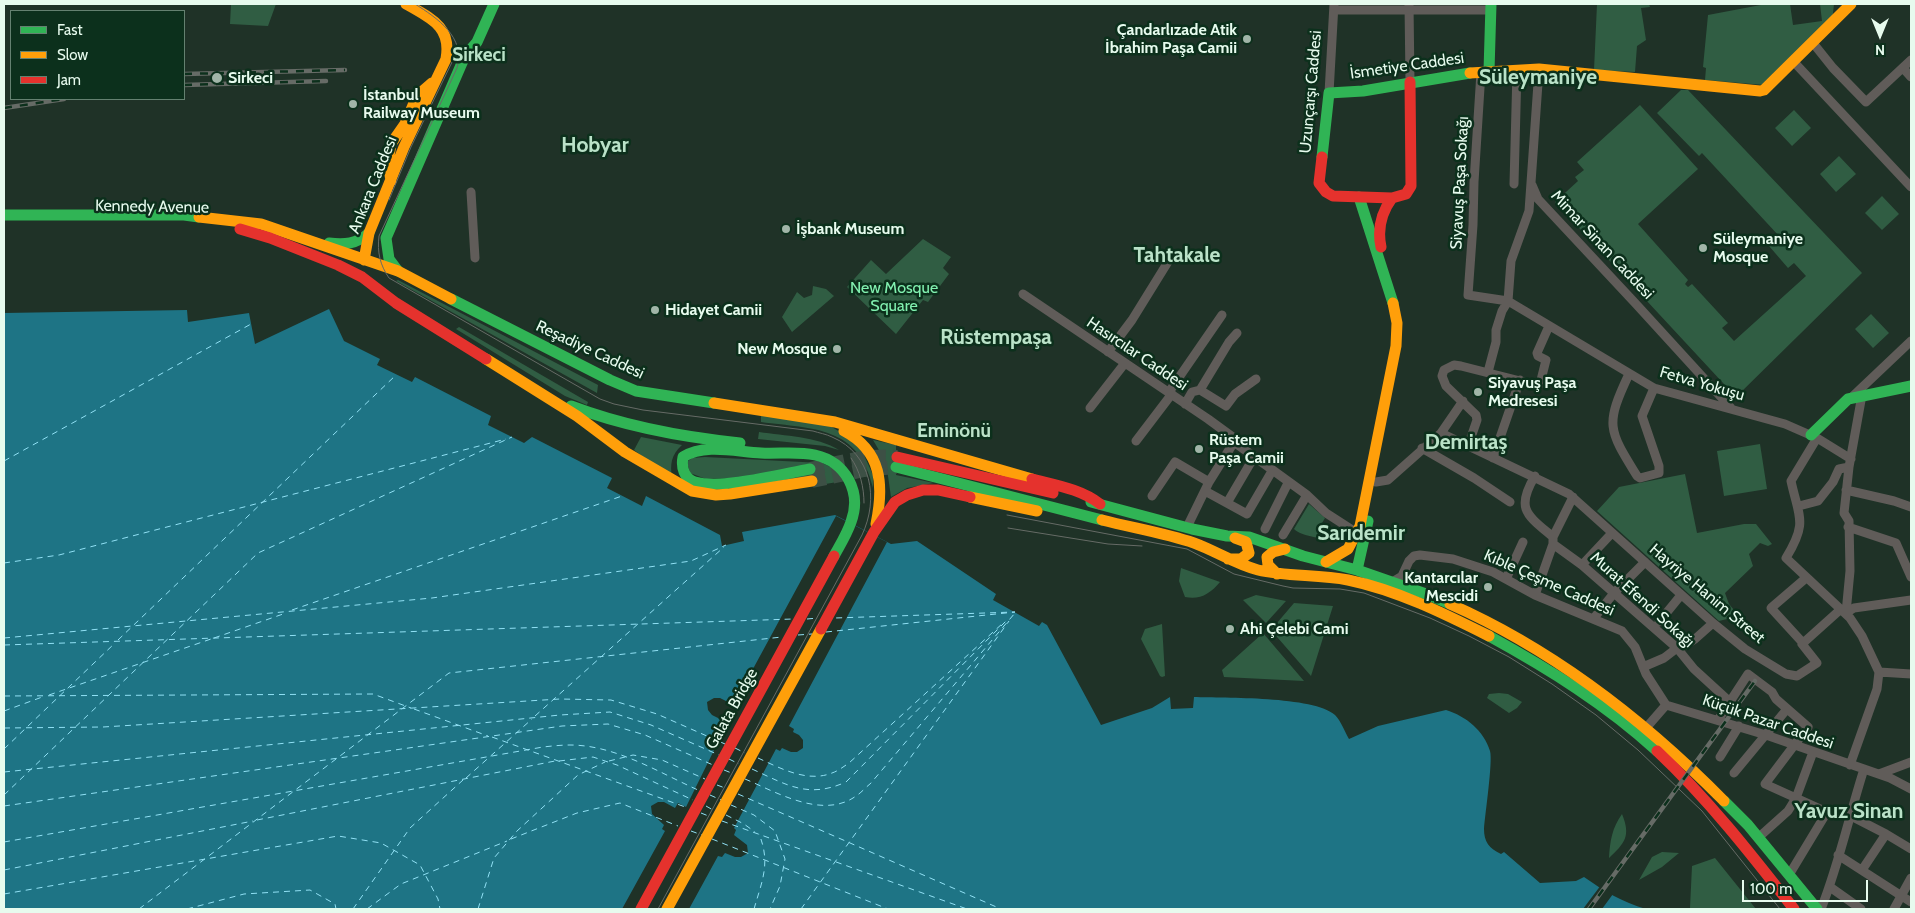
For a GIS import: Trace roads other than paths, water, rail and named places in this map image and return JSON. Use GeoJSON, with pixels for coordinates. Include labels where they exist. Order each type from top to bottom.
{"type":"FeatureCollection","features":[{"type":"Feature","properties":{"kind":"main road"},"geometry":{"type":"LineString","coordinates":[[406,4],[431,20],[447,37],[446,59],[465,56]]}},
{"type":"Feature","properties":{"kind":"main road","name":"Ankara Caddesi"},"geometry":{"type":"LineString","coordinates":[[398,271],[389,260],[386,238],[465,56],[477,42],[494,4]]}},
{"type":"Feature","properties":{"kind":"main road"},"geometry":{"type":"LineString","coordinates":[[1792,61],[1813,43],[1848,5]]}},
{"type":"Feature","properties":{"kind":"main road"},"geometry":{"type":"LineString","coordinates":[[1485,72],[1491,7]]}},
{"type":"Feature","properties":{"kind":"main road","name":"Ankara Caddesi"},"geometry":{"type":"LineString","coordinates":[[364,260],[369,233],[404,147],[446,59]]}},
{"type":"Feature","properties":{"kind":"main road","name":"İsmetiye Caddesi"},"geometry":{"type":"LineString","coordinates":[[1329,92],[1363,91],[1410,82],[1485,72],[1539,69],[1760,91],[1764,90],[1792,61]]}},
{"type":"Feature","properties":{"kind":"main road"},"geometry":{"type":"LineString","coordinates":[[1326,562],[1348,548],[1357,533],[1364,515],[1394,360],[1396,311],[1360,201],[1388,203],[1407,194],[1410,186],[1410,82]]}},
{"type":"Feature","properties":{"kind":"main road","name":"Uzunçarşı Caddesi"},"geometry":{"type":"LineString","coordinates":[[1329,92],[1319,183],[1326,192],[1333,196],[1360,201]]}},
{"type":"Feature","properties":{"kind":"main road"},"geometry":{"type":"LineString","coordinates":[[1357,570],[1376,482],[1402,334],[1400,315],[1378,234],[1379,224],[1388,203]]}},
{"type":"Feature","properties":{"kind":"main road"},"geometry":{"type":"LineString","coordinates":[[184,214],[197,221]]}},
{"type":"Feature","properties":{"kind":"main road","name":"Kennedy Avenue"},"geometry":{"type":"LineString","coordinates":[[4,215],[184,214],[261,224],[364,260]]}},
{"type":"Feature","properties":{"kind":"main road","name":"Kennedy Avenue"},"geometry":{"type":"LineString","coordinates":[[4,224],[197,221],[231,227],[270,238],[338,265],[362,277],[375,289]]}},
{"type":"Feature","properties":{"kind":"main road"},"geometry":{"type":"LineString","coordinates":[[316,244],[355,243],[361,241],[369,233]]}},
{"type":"Feature","properties":{"kind":"main road"},"geometry":{"type":"LineString","coordinates":[[364,260],[375,289],[577,416],[625,452],[692,491],[716,495],[730,494],[811,475],[714,484],[696,482],[689,478],[682,469],[683,457],[686,453],[706,450],[779,454],[795,453]]}},
{"type":"Feature","properties":{"kind":"main road","name":"Reşadiye Caddesi"},"geometry":{"type":"LineString","coordinates":[[364,260],[398,271],[610,380],[636,391],[818,419]]}},
{"type":"Feature","properties":{"kind":"main road"},"geometry":{"type":"LineString","coordinates":[[1814,436],[1848,399],[1911,386]]}},
{"type":"Feature","properties":{"kind":"main road"},"geometry":{"type":"LineString","coordinates":[[536,390],[592,414],[638,429],[704,440],[769,446],[795,453]]}},
{"type":"Feature","properties":{"kind":"main road"},"geometry":{"type":"LineString","coordinates":[[818,419],[835,422],[1075,491],[1092,498],[1100,504]]}},
{"type":"Feature","properties":{"kind":"main road"},"geometry":{"type":"LineString","coordinates":[[818,419],[856,436],[864,444],[875,464],[880,479],[881,491],[874,532]]}},
{"type":"Feature","properties":{"kind":"main road","name":"Galata Bridge"},"geometry":{"type":"LineString","coordinates":[[641,909],[852,524],[855,498],[845,472],[828,458],[795,453]]}},
{"type":"Feature","properties":{"kind":"main road"},"geometry":{"type":"LineString","coordinates":[[1228,559],[1241,559],[1246,556],[1249,549],[1246,542],[1100,504],[896,462],[1190,542],[1241,566],[1277,574],[1359,582],[1408,594],[1476,616],[1550,658],[1603,694],[1646,728],[1694,770],[1759,837],[1817,909]]}},
{"type":"Feature","properties":{"kind":"main road"},"geometry":{"type":"LineString","coordinates":[[667,909],[874,532],[895,502],[907,495],[923,490],[938,490],[1104,525],[1122,525]]}},
{"type":"Feature","properties":{"kind":"main road"},"geometry":{"type":"LineString","coordinates":[[1227,536],[1249,536],[1302,556],[1357,570],[1392,582],[1408,594],[1520,653],[1573,686],[1626,726],[1676,769],[1716,811],[1794,909]]}},
{"type":"Feature","properties":{"kind":"main road"},"geometry":{"type":"LineString","coordinates":[[1277,574],[1268,564],[1267,558],[1269,553],[1273,551],[1286,549]]}},
{"type":"Feature","properties":{"kind":"main road"},"geometry":{"type":"LineString","coordinates":[[1327,579],[1357,570]]}},
{"type":"Feature","properties":{"kind":"street"},"geometry":{"type":"LineString","coordinates":[[1334,7],[1491,7]]}},
{"type":"Feature","properties":{"kind":"street","name":"Uzunçarşı Caddesi"},"geometry":{"type":"LineString","coordinates":[[1329,92],[1334,7]]}},
{"type":"Feature","properties":{"kind":"street"},"geometry":{"type":"LineString","coordinates":[[1409,7],[1410,82]]}},
{"type":"Feature","properties":{"kind":"street"},"geometry":{"type":"LineString","coordinates":[[1813,43],[1833,68],[1866,102],[1911,60]]}},
{"type":"Feature","properties":{"kind":"street"},"geometry":{"type":"LineString","coordinates":[[1792,61],[1911,187]]}},
{"type":"Feature","properties":{"kind":"street"},"geometry":{"type":"LineString","coordinates":[[1903,68],[1911,77]]}},
{"type":"Feature","properties":{"kind":"street","name":"Mimar Sinan Caddesi"},"geometry":{"type":"LineString","coordinates":[[1539,69],[1532,185],[1538,199],[1731,409]]}},
{"type":"Feature","properties":{"kind":"street"},"geometry":{"type":"LineString","coordinates":[[1514,184],[1517,70]]}},
{"type":"Feature","properties":{"kind":"street","name":"Siyavuş Paşa Sokağı"},"geometry":{"type":"LineString","coordinates":[[1468,295],[1473,235],[1474,182],[1485,72]]}},
{"type":"Feature","properties":{"kind":"street"},"geometry":{"type":"LineString","coordinates":[[1488,372],[1496,342],[1496,330],[1502,311],[1508,301],[1511,262],[1529,211],[1532,185]]}},
{"type":"Feature","properties":{"kind":"street"},"geometry":{"type":"LineString","coordinates":[[471,192],[474,258]]}},
{"type":"Feature","properties":{"kind":"street"},"geometry":{"type":"LineString","coordinates":[[1108,352],[1132,320],[1171,256]]}},
{"type":"Feature","properties":{"kind":"street","name":"Hasırcılar Caddesi"},"geometry":{"type":"LineString","coordinates":[[1023,294],[1185,404],[1288,483],[1307,495],[1326,513],[1357,533]]}},
{"type":"Feature","properties":{"kind":"street","name":"Fetva Yokuşu"},"geometry":{"type":"LineString","coordinates":[[1468,295],[1508,301],[1654,388],[1785,424],[1814,436],[1850,463]]}},
{"type":"Feature","properties":{"kind":"street"},"geometry":{"type":"LineString","coordinates":[[1136,441],[1171,394],[1171,389],[1222,315]]}},
{"type":"Feature","properties":{"kind":"street"},"geometry":{"type":"LineString","coordinates":[[1468,446],[1477,420],[1476,415],[1446,386],[1442,376],[1444,370],[1454,365],[1536,385],[1540,384],[1546,360],[1536,353],[1550,326]]}},
{"type":"Feature","properties":{"kind":"street"},"geometry":{"type":"LineString","coordinates":[[1185,404],[1192,392],[1200,390],[1229,342],[1237,334]]}},
{"type":"Feature","properties":{"kind":"street"},"geometry":{"type":"LineString","coordinates":[[1843,611],[1850,571],[1849,521],[1844,513],[1857,396],[1911,341]]}},
{"type":"Feature","properties":{"kind":"street"},"geometry":{"type":"LineString","coordinates":[[1090,408],[1125,363]]}},
{"type":"Feature","properties":{"kind":"street"},"geometry":{"type":"LineString","coordinates":[[1629,374],[1614,411],[1612,424],[1619,448],[1640,478],[1659,473],[1659,466],[1642,416],[1654,388]]}},
{"type":"Feature","properties":{"kind":"street"},"geometry":{"type":"LineString","coordinates":[[1200,390],[1226,406],[1235,394],[1256,379]]}},
{"type":"Feature","properties":{"kind":"street"},"geometry":{"type":"LineString","coordinates":[[1493,458],[1520,380]]}},
{"type":"Feature","properties":{"kind":"street"},"geometry":{"type":"LineString","coordinates":[[1376,482],[1388,480],[1441,433],[1463,401]]}},
{"type":"Feature","properties":{"kind":"street","name":"Hayriye Hanim Street"},"geometry":{"type":"LineString","coordinates":[[1441,433],[1534,476],[1573,497],[1713,623],[1745,649],[1792,676],[1800,675],[1817,662],[1803,643]]}},
{"type":"Feature","properties":{"kind":"street"},"geometry":{"type":"LineString","coordinates":[[1814,436],[1791,481],[1801,519],[1798,535],[1786,558],[1843,611],[1862,636],[1879,672],[1878,689],[1850,765]]}},
{"type":"Feature","properties":{"kind":"street"},"geometry":{"type":"LineString","coordinates":[[1189,523],[1209,482],[1234,440]]}},
{"type":"Feature","properties":{"kind":"street"},"geometry":{"type":"LineString","coordinates":[[1422,448],[1474,478],[1510,502]]}},
{"type":"Feature","properties":{"kind":"street"},"geometry":{"type":"LineString","coordinates":[[1227,503],[1254,457]]}},
{"type":"Feature","properties":{"kind":"street"},"geometry":{"type":"LineString","coordinates":[[1152,496],[1175,462],[1209,482]]}},
{"type":"Feature","properties":{"kind":"street"},"geometry":{"type":"LineString","coordinates":[[1799,506],[1818,501],[1833,482],[1838,469],[1850,463]]}},
{"type":"Feature","properties":{"kind":"street"},"geometry":{"type":"LineString","coordinates":[[1205,491],[1247,514],[1272,471]]}},
{"type":"Feature","properties":{"kind":"street","name":"Murat Efendi Sokağı"},"geometry":{"type":"LineString","coordinates":[[1534,476],[1525,492],[1527,512],[1531,519],[1553,541],[1677,648],[1694,669],[1729,701]]}},
{"type":"Feature","properties":{"kind":"street"},"geometry":{"type":"LineString","coordinates":[[1265,529],[1288,483]]}},
{"type":"Feature","properties":{"kind":"street"},"geometry":{"type":"LineString","coordinates":[[1846,490],[1894,501],[1911,507]]}},
{"type":"Feature","properties":{"kind":"street"},"geometry":{"type":"LineString","coordinates":[[1283,534],[1307,495]]}},
{"type":"Feature","properties":{"kind":"street"},"geometry":{"type":"LineString","coordinates":[[1534,595],[1553,541],[1573,497]]}},
{"type":"Feature","properties":{"kind":"street"},"geometry":{"type":"LineString","coordinates":[[1848,527],[1896,543],[1911,577]]}},
{"type":"Feature","properties":{"kind":"street"},"geometry":{"type":"LineString","coordinates":[[1582,565],[1612,533]]}},
{"type":"Feature","properties":{"kind":"street"},"geometry":{"type":"LineString","coordinates":[[1506,579],[1523,542]]}},
{"type":"Feature","properties":{"kind":"street","name":"Kıble Çeşme Caddesi"},"geometry":{"type":"LineString","coordinates":[[1392,582],[1402,576],[1409,561],[1414,556],[1420,555],[1453,560],[1493,572],[1534,595],[1594,618],[1622,632],[1635,647],[1643,668],[1666,705]]}},
{"type":"Feature","properties":{"kind":"street"},"geometry":{"type":"LineString","coordinates":[[1594,618],[1614,592],[1645,562]]}},
{"type":"Feature","properties":{"kind":"street"},"geometry":{"type":"LineString","coordinates":[[1806,578],[1771,608],[1803,643],[1843,611],[1911,600]]}},
{"type":"Feature","properties":{"kind":"street"},"geometry":{"type":"LineString","coordinates":[[1659,622],[1681,595]]}},
{"type":"Feature","properties":{"kind":"street"},"geometry":{"type":"LineString","coordinates":[[1643,668],[1695,640],[1713,623]]}},
{"type":"Feature","properties":{"kind":"street"},"geometry":{"type":"LineString","coordinates":[[1879,672],[1911,674]]}},
{"type":"Feature","properties":{"kind":"street"},"geometry":{"type":"LineString","coordinates":[[1718,720],[1748,674],[1772,692],[1787,709],[1808,727],[1765,784],[1827,812],[1849,815],[1911,849]]}},
{"type":"Feature","properties":{"kind":"street"},"geometry":{"type":"LineString","coordinates":[[1646,728],[1666,705]]}},
{"type":"Feature","properties":{"kind":"street","name":"Küçük Pazar Caddesi"},"geometry":{"type":"LineString","coordinates":[[1666,705],[1740,726],[1890,778],[1911,789]]}},
{"type":"Feature","properties":{"kind":"street"},"geometry":{"type":"LineString","coordinates":[[1734,773],[1787,709]]}},
{"type":"Feature","properties":{"kind":"street"},"geometry":{"type":"LineString","coordinates":[[1720,757],[1740,726]]}},
{"type":"Feature","properties":{"kind":"street"},"geometry":{"type":"LineString","coordinates":[[1759,837],[1788,811],[1796,798],[1813,752]]}},
{"type":"Feature","properties":{"kind":"street"},"geometry":{"type":"LineString","coordinates":[[1879,774],[1911,762]]}},
{"type":"Feature","properties":{"kind":"street"},"geometry":{"type":"LineString","coordinates":[[1821,909],[1830,887],[1849,815],[1864,769]]}},
{"type":"Feature","properties":{"kind":"street"},"geometry":{"type":"LineString","coordinates":[[1789,875],[1827,812]]}},
{"type":"Feature","properties":{"kind":"street"},"geometry":{"type":"LineString","coordinates":[[1862,870],[1886,834]]}},
{"type":"Feature","properties":{"kind":"street"},"geometry":{"type":"LineString","coordinates":[[1838,855],[1911,902]]}},
{"type":"Feature","properties":{"kind":"street"},"geometry":{"type":"LineString","coordinates":[[1894,909],[1903,896],[1911,878]]}},
{"type":"Feature","properties":{"kind":"street"},"geometry":{"type":"LineString","coordinates":[[1830,887],[1861,909]]}},
{"type":"Feature","properties":{"kind":"water"},"geometry":{"type":"Polygon","coordinates":[[[329,309],[344,341],[380,359],[377,365],[412,382],[415,377],[491,416],[488,425],[524,443],[532,437],[612,478],[607,488],[642,506],[646,496],[720,535],[722,546],[744,541],[742,532],[835,515],[891,544],[917,541],[996,594],[993,600],[1039,626],[1042,622],[1047,625],[1101,725],[1152,708],[1170,697],[1171,709],[1193,708],[1194,697],[1268,699],[1308,704],[1335,715],[1349,739],[1378,726],[1446,710],[1460,716],[1479,731],[1490,751],[1490,776],[1484,829],[1486,841],[1490,847],[1501,854],[1504,852],[1540,883],[1576,881],[1584,877],[1614,896],[1646,909],[4,909],[4,313],[187,310],[188,322],[249,313],[255,344],[329,309]]]}},
{"type":"Feature","properties":{"kind":"tunnel"},"geometry":{"type":"LineString","coordinates":[[810,469],[864,458],[897,457]]}},
{"type":"Feature","properties":{"kind":"tunnel"},"geometry":{"type":"LineString","coordinates":[[812,481],[864,470],[896,467]]}},
{"type":"Feature","properties":{"kind":"tram line"},"geometry":{"type":"LineString","coordinates":[[415,4],[448,30],[457,47],[459,57],[457,68],[379,236],[380,258],[389,278],[600,399],[643,410],[825,434],[845,445],[856,454],[864,466],[868,479],[871,493],[870,507],[862,535],[658,909]]}},
{"type":"Feature","properties":{"kind":"tram line"},"geometry":{"type":"LineString","coordinates":[[389,200],[411,147],[454,58],[454,50]]}},
{"type":"Feature","properties":{"kind":"tram line"},"geometry":{"type":"LineString","coordinates":[[851,458],[861,479],[864,503]]}},
{"type":"Feature","properties":{"kind":"tram line"},"geometry":{"type":"LineString","coordinates":[[1007,515],[1187,549],[1234,574],[1283,586],[1340,589],[1364,593],[1430,618],[1469,636],[1509,657],[1552,684],[1596,715],[1638,750],[1702,811],[1780,909]]}},
{"type":"Feature","properties":{"kind":"tram line"},"geometry":{"type":"LineString","coordinates":[[1008,528],[1108,544],[1142,546]]}},
{"type":"Feature","properties":{"kind":"railway"},"geometry":{"type":"LineString","coordinates":[[185,74],[345,70]]}},
{"type":"Feature","properties":{"kind":"railway"},"geometry":{"type":"LineString","coordinates":[[185,85],[326,81]]}},
{"type":"Feature","properties":{"kind":"railway"},"geometry":{"type":"LineString","coordinates":[[4,108],[57,100]]}},
{"type":"Feature","properties":{"kind":"railway"},"geometry":{"type":"LineString","coordinates":[[1589,909],[1755,681]]}},
{"type":"Feature","properties":{"kind":"place","name":"Çandarlızade Atik İbrahim Paşa Camii"},"geometry":{"type":"Point","coordinates":[1247,39]}},
{"type":"Feature","properties":{"kind":"place","name":"Sirkeci"},"geometry":{"type":"Point","coordinates":[217,78]}},
{"type":"Feature","properties":{"kind":"place","name":"İstanbul Railway Museum"},"geometry":{"type":"Point","coordinates":[353,104]}},
{"type":"Feature","properties":{"kind":"place","name":"İşbank Museum"},"geometry":{"type":"Point","coordinates":[786,229]}},
{"type":"Feature","properties":{"kind":"place","name":"Süleymaniye Mosque"},"geometry":{"type":"Point","coordinates":[1703,248]}},
{"type":"Feature","properties":{"kind":"place","name":"Hidayet Camii"},"geometry":{"type":"Point","coordinates":[655,310]}},
{"type":"Feature","properties":{"kind":"place","name":"New Mosque"},"geometry":{"type":"Point","coordinates":[837,349]}},
{"type":"Feature","properties":{"kind":"place","name":"Siyavuş Paşa Medresesi"},"geometry":{"type":"Point","coordinates":[1478,392]}},
{"type":"Feature","properties":{"kind":"place","name":"Rüstem Paşa Camii"},"geometry":{"type":"Point","coordinates":[1199,449]}},
{"type":"Feature","properties":{"kind":"place","name":"Kantarcılar Mescidi"},"geometry":{"type":"Point","coordinates":[1488,587]}},
{"type":"Feature","properties":{"kind":"place","name":"Ahi Çelebi Cami"},"geometry":{"type":"Point","coordinates":[1230,629]}},
{"type":"Feature","properties":{"kind":"district","name":"Sirkeci"},"geometry":{"type":"Point","coordinates":[479,55]}},
{"type":"Feature","properties":{"kind":"district","name":"Süleymaniye"},"geometry":{"type":"Point","coordinates":[1538,78]}},
{"type":"Feature","properties":{"kind":"district","name":"Hobyar"},"geometry":{"type":"Point","coordinates":[595,146]}},
{"type":"Feature","properties":{"kind":"district","name":"Tahtakale"},"geometry":{"type":"Point","coordinates":[1177,256]}},
{"type":"Feature","properties":{"kind":"district","name":"Rüstempaşa"},"geometry":{"type":"Point","coordinates":[996,338]}},
{"type":"Feature","properties":{"kind":"district","name":"Eminönü"},"geometry":{"type":"Point","coordinates":[954,431]}},
{"type":"Feature","properties":{"kind":"district","name":"Demirtaş"},"geometry":{"type":"Point","coordinates":[1466,443]}},
{"type":"Feature","properties":{"kind":"district","name":"Sarıdemir"},"geometry":{"type":"Point","coordinates":[1361,534]}},
{"type":"Feature","properties":{"kind":"district","name":"Yavuz Sinan"},"geometry":{"type":"Point","coordinates":[1849,812]}},
{"type":"Feature","properties":{"kind":"park label","name":"New Mosque Square"},"geometry":{"type":"Point","coordinates":[894,297]}}]}
